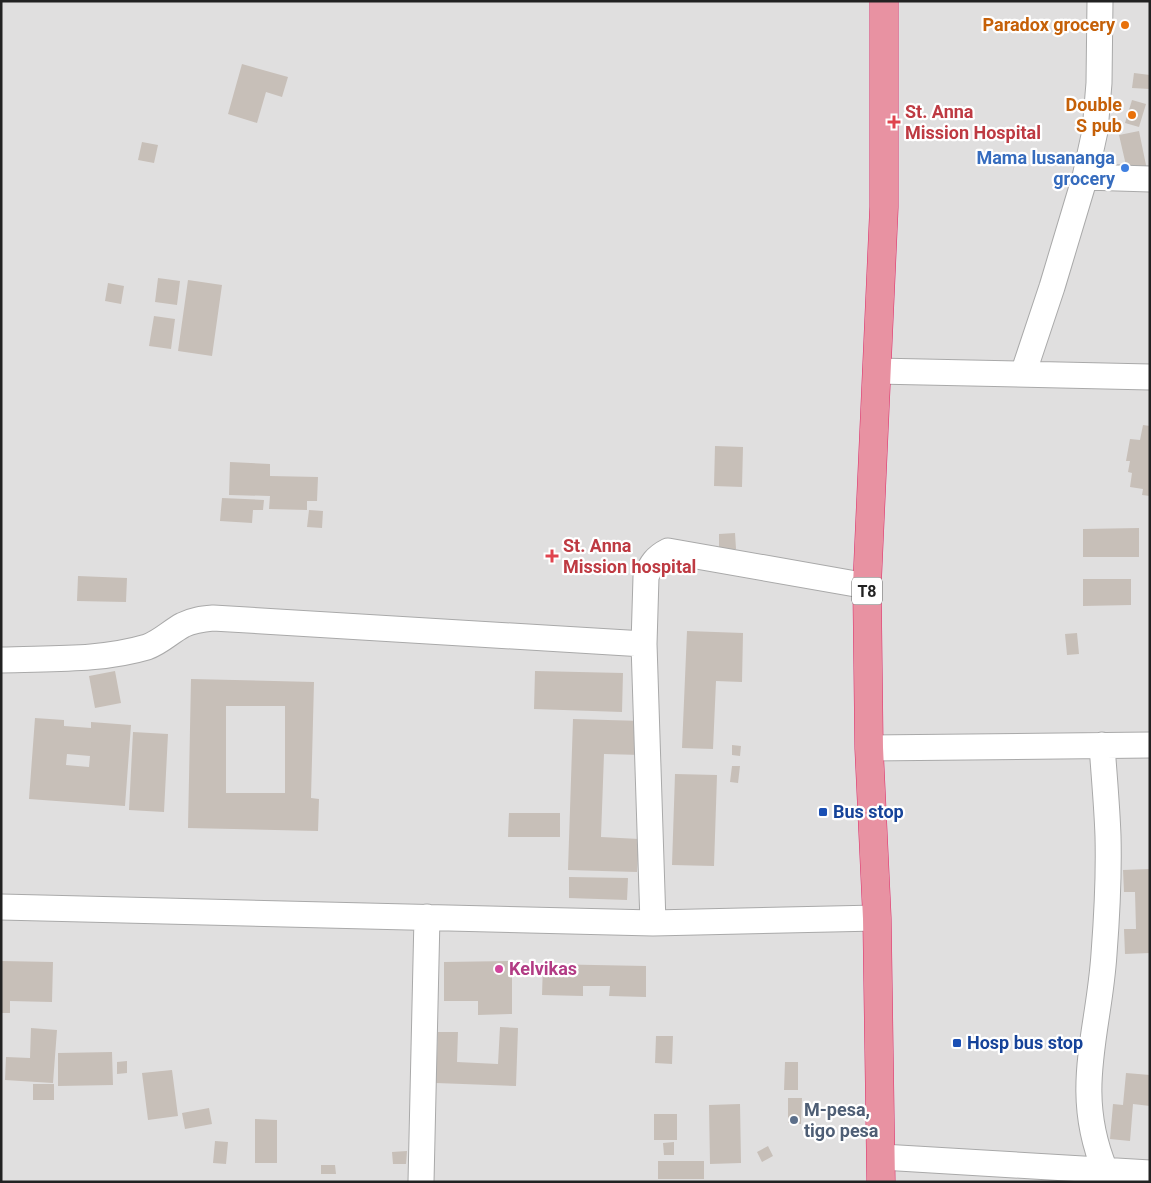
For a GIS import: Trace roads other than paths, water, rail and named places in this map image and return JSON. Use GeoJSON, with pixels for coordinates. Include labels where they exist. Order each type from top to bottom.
{"type":"FeatureCollection","features":[{"type":"Feature","properties":{"kind":"highway","name":"T8"},"geometry":{"type":"LineString","coordinates":[[881,1169],[877,918],[869,748],[867,586],[884,207],[884,1]]}},
{"type":"Feature","properties":{"kind":"street"},"geometry":{"type":"LineString","coordinates":[[1024,374],[1085,177],[1095,131],[1099,83],[1100,1]]}},
{"type":"Feature","properties":{"kind":"street"},"geometry":{"type":"LineString","coordinates":[[1085,177],[1150,179]]}},
{"type":"Feature","properties":{"kind":"street"},"geometry":{"type":"LineString","coordinates":[[876,371],[1150,377]]}},
{"type":"Feature","properties":{"kind":"street"},"geometry":{"type":"LineString","coordinates":[[653,923],[644,644],[646,577],[654,560],[668,551],[867,586]]}},
{"type":"Feature","properties":{"kind":"street"},"geometry":{"type":"LineString","coordinates":[[1,660],[99,656],[146,647],[159,643],[183,626],[196,620],[213,618],[644,644]]}},
{"type":"Feature","properties":{"kind":"street"},"geometry":{"type":"LineString","coordinates":[[1102,745],[1108,836],[1107,900],[1101,986],[1088,1071],[1088,1100],[1090,1123],[1105,1170]]}},
{"type":"Feature","properties":{"kind":"street"},"geometry":{"type":"LineString","coordinates":[[869,748],[1150,745]]}},
{"type":"Feature","properties":{"kind":"street"},"geometry":{"type":"LineString","coordinates":[[1,907],[653,923],[877,918]]}},
{"type":"Feature","properties":{"kind":"street"},"geometry":{"type":"LineString","coordinates":[[421,1182],[427,918]]}},
{"type":"Feature","properties":{"kind":"street"},"geometry":{"type":"LineString","coordinates":[[881,1169],[1105,1170],[1150,1173]]}},
{"type":"Feature","properties":{"kind":"place","name":"Paradox grocery"},"geometry":{"type":"Point","coordinates":[1125,25]}},
{"type":"Feature","properties":{"kind":"place","name":"Double S pub"},"geometry":{"type":"Point","coordinates":[1132,115]}},
{"type":"Feature","properties":{"kind":"place","name":"St. Anna Mission Hospital"},"geometry":{"type":"Point","coordinates":[894,122]}},
{"type":"Feature","properties":{"kind":"place","name":"Mama lusananga grocery"},"geometry":{"type":"Point","coordinates":[1125,168]}},
{"type":"Feature","properties":{"kind":"place","name":"St. Anna Mission hospital"},"geometry":{"type":"Point","coordinates":[552,556]}},
{"type":"Feature","properties":{"kind":"place","name":"Bus stop"},"geometry":{"type":"Point","coordinates":[823,812]}},
{"type":"Feature","properties":{"kind":"place","name":"Kelvikas"},"geometry":{"type":"Point","coordinates":[499,969]}},
{"type":"Feature","properties":{"kind":"place","name":"Hosp bus stop"},"geometry":{"type":"Point","coordinates":[957,1043]}},
{"type":"Feature","properties":{"kind":"place","name":"M-pesa, tigo pesa"},"geometry":{"type":"Point","coordinates":[794,1120]}}]}
